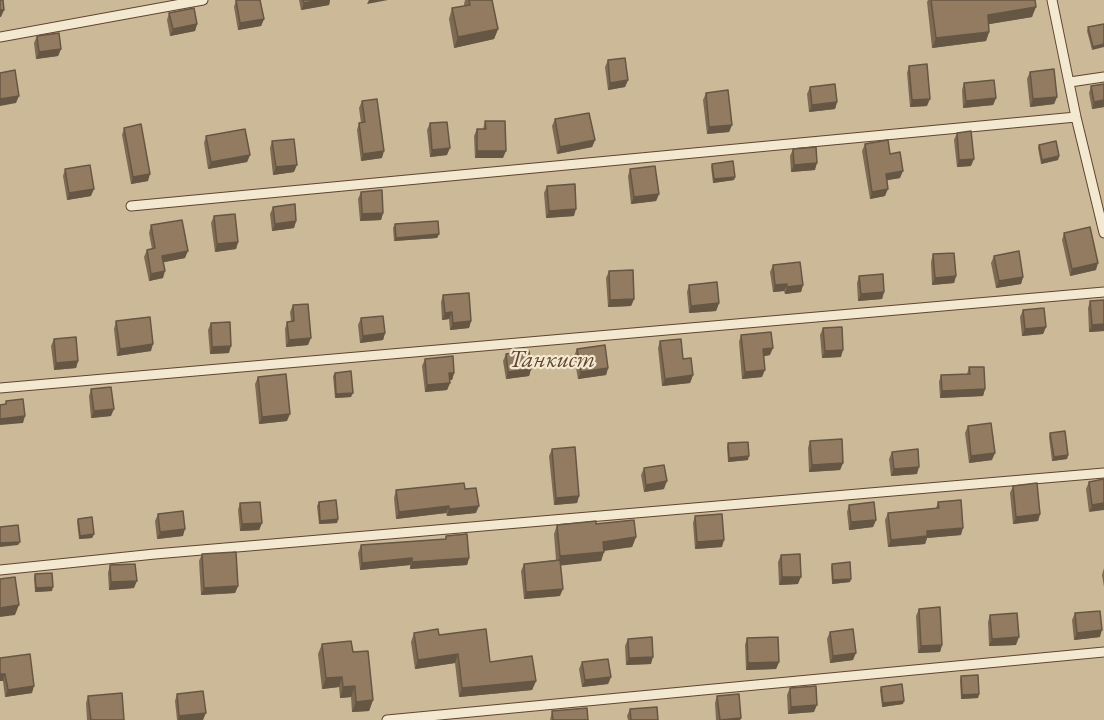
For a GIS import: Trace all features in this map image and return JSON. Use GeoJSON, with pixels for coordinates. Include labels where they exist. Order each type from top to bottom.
{"type":"FeatureCollection","features":[{"type":"Feature","properties":{"kind":"lane"},"geometry":{"type":"LineString","coordinates":[[0,37],[203,0]]}},
{"type":"Feature","properties":{"kind":"lane"},"geometry":{"type":"LineString","coordinates":[[1052,0],[1076,117],[1104,233]]}},
{"type":"Feature","properties":{"kind":"lane"},"geometry":{"type":"LineString","coordinates":[[1070,82],[1104,77]]}},
{"type":"Feature","properties":{"kind":"lane"},"geometry":{"type":"LineString","coordinates":[[131,206],[1076,117]]}},
{"type":"Feature","properties":{"kind":"lane"},"geometry":{"type":"LineString","coordinates":[[0,388],[1104,292]]}},
{"type":"Feature","properties":{"kind":"lane"},"geometry":{"type":"LineString","coordinates":[[0,570],[191,551],[1104,473]]}},
{"type":"Feature","properties":{"kind":"lane"},"geometry":{"type":"LineString","coordinates":[[387,720],[1104,652]]}},
{"type":"Feature","properties":{"kind":"green space","name":"Танкист"},"geometry":{"type":"Polygon","coordinates":[[[0,0],[1104,0],[1104,720],[0,720],[0,0]]]}},
{"type":"Feature","properties":{"kind":"building"},"geometry":{"type":"Polygon","coordinates":[[[0,0],[3,0],[4,10],[0,10],[0,0]]]}},
{"type":"Feature","properties":{"kind":"building"},"geometry":{"type":"Polygon","coordinates":[[[236,0],[260,0],[264,19],[240,23],[236,0]]]}},
{"type":"Feature","properties":{"kind":"building"},"geometry":{"type":"Polygon","coordinates":[[[303,0],[321,0],[304,3],[303,0]]]}},
{"type":"Feature","properties":{"kind":"building"},"geometry":{"type":"Polygon","coordinates":[[[469,0],[492,0],[498,29],[458,37],[452,8],[470,5],[469,0]]]}},
{"type":"Feature","properties":{"kind":"building"},"geometry":{"type":"Polygon","coordinates":[[[931,0],[1035,0],[1036,7],[988,15],[989,32],[936,38],[931,0]]]}},
{"type":"Feature","properties":{"kind":"building"},"geometry":{"type":"Polygon","coordinates":[[[194,8],[197,24],[173,29],[169,13],[194,8]]]}},
{"type":"Feature","properties":{"kind":"building"},"geometry":{"type":"Polygon","coordinates":[[[1104,24],[1104,44],[1093,47],[1088,27],[1104,24]]]}},
{"type":"Feature","properties":{"kind":"building"},"geometry":{"type":"Polygon","coordinates":[[[59,33],[61,49],[39,52],[37,36],[59,33]]]}},
{"type":"Feature","properties":{"kind":"building"},"geometry":{"type":"Polygon","coordinates":[[[625,58],[628,80],[610,83],[608,60],[625,58]]]}},
{"type":"Feature","properties":{"kind":"building"},"geometry":{"type":"Polygon","coordinates":[[[927,64],[930,99],[912,100],[909,66],[927,64]]]}},
{"type":"Feature","properties":{"kind":"building"},"geometry":{"type":"Polygon","coordinates":[[[1054,69],[1057,97],[1033,99],[1030,72],[1054,69]]]}},
{"type":"Feature","properties":{"kind":"building"},"geometry":{"type":"Polygon","coordinates":[[[15,70],[19,96],[0,99],[0,73],[15,70]]]}},
{"type":"Feature","properties":{"kind":"building"},"geometry":{"type":"Polygon","coordinates":[[[994,80],[996,98],[966,101],[964,83],[994,80]]]}},
{"type":"Feature","properties":{"kind":"building"},"geometry":{"type":"Polygon","coordinates":[[[835,84],[837,102],[812,105],[810,87],[835,84]]]}},
{"type":"Feature","properties":{"kind":"building"},"geometry":{"type":"Polygon","coordinates":[[[1104,84],[1104,100],[1094,102],[1091,86],[1104,84]]]}},
{"type":"Feature","properties":{"kind":"building"},"geometry":{"type":"Polygon","coordinates":[[[728,90],[732,125],[709,127],[706,93],[728,90]]]}},
{"type":"Feature","properties":{"kind":"building"},"geometry":{"type":"Polygon","coordinates":[[[377,99],[384,151],[363,154],[359,123],[365,122],[362,101],[377,99]]]}},
{"type":"Feature","properties":{"kind":"building"},"geometry":{"type":"Polygon","coordinates":[[[589,113],[595,140],[560,147],[555,119],[589,113]]]}},
{"type":"Feature","properties":{"kind":"building"},"geometry":{"type":"Polygon","coordinates":[[[485,121],[505,121],[506,151],[477,151],[477,129],[486,129],[485,121]]]}},
{"type":"Feature","properties":{"kind":"building"},"geometry":{"type":"Polygon","coordinates":[[[447,122],[450,148],[432,150],[430,123],[447,122]]]}},
{"type":"Feature","properties":{"kind":"building"},"geometry":{"type":"Polygon","coordinates":[[[141,124],[150,174],[133,177],[124,128],[141,124]]]}},
{"type":"Feature","properties":{"kind":"building"},"geometry":{"type":"Polygon","coordinates":[[[245,129],[250,155],[211,162],[206,136],[245,129]]]}},
{"type":"Feature","properties":{"kind":"building"},"geometry":{"type":"Polygon","coordinates":[[[971,131],[974,159],[959,160],[957,133],[971,131]]]}},
{"type":"Feature","properties":{"kind":"building"},"geometry":{"type":"Polygon","coordinates":[[[294,139],[297,165],[276,167],[272,141],[294,139]]]}},
{"type":"Feature","properties":{"kind":"building"},"geometry":{"type":"Polygon","coordinates":[[[888,140],[890,154],[900,152],[903,171],[886,174],[888,189],[872,192],[865,144],[888,140]]]}},
{"type":"Feature","properties":{"kind":"building"},"geometry":{"type":"Polygon","coordinates":[[[1056,141],[1059,156],[1042,160],[1039,145],[1056,141]]]}},
{"type":"Feature","properties":{"kind":"building"},"geometry":{"type":"Polygon","coordinates":[[[816,147],[817,163],[794,165],[793,149],[816,147]]]}},
{"type":"Feature","properties":{"kind":"building"},"geometry":{"type":"Polygon","coordinates":[[[733,161],[735,177],[714,179],[712,164],[733,161]]]}},
{"type":"Feature","properties":{"kind":"building"},"geometry":{"type":"Polygon","coordinates":[[[90,165],[94,189],[69,193],[65,169],[90,165]]]}},
{"type":"Feature","properties":{"kind":"building"},"geometry":{"type":"Polygon","coordinates":[[[655,166],[659,194],[634,197],[630,169],[655,166]]]}},
{"type":"Feature","properties":{"kind":"building"},"geometry":{"type":"Polygon","coordinates":[[[575,184],[576,209],[549,211],[547,186],[575,184]]]}},
{"type":"Feature","properties":{"kind":"building"},"geometry":{"type":"Polygon","coordinates":[[[382,190],[383,213],[362,214],[361,192],[382,190]]]}},
{"type":"Feature","properties":{"kind":"building"},"geometry":{"type":"Polygon","coordinates":[[[295,204],[296,221],[275,224],[273,207],[295,204]]]}},
{"type":"Feature","properties":{"kind":"building"},"geometry":{"type":"Polygon","coordinates":[[[235,214],[238,242],[217,244],[214,216],[235,214]]]}},
{"type":"Feature","properties":{"kind":"building"},"geometry":{"type":"Polygon","coordinates":[[[182,220],[188,251],[162,256],[165,271],[151,274],[147,250],[155,248],[151,225],[182,220]]]}},
{"type":"Feature","properties":{"kind":"building"},"geometry":{"type":"Polygon","coordinates":[[[438,221],[439,234],[396,238],[395,224],[438,221]]]}},
{"type":"Feature","properties":{"kind":"building"},"geometry":{"type":"Polygon","coordinates":[[[1090,227],[1098,263],[1072,269],[1064,233],[1090,227]]]}},
{"type":"Feature","properties":{"kind":"building"},"geometry":{"type":"Polygon","coordinates":[[[1019,251],[1023,277],[999,281],[994,256],[1019,251]]]}},
{"type":"Feature","properties":{"kind":"building"},"geometry":{"type":"Polygon","coordinates":[[[954,253],[956,276],[935,278],[933,254],[954,253]]]}},
{"type":"Feature","properties":{"kind":"building"},"geometry":{"type":"Polygon","coordinates":[[[800,262],[803,285],[787,287],[787,284],[775,285],[773,265],[800,262]]]}},
{"type":"Feature","properties":{"kind":"building"},"geometry":{"type":"Polygon","coordinates":[[[633,270],[634,299],[610,300],[609,271],[633,270]]]}},
{"type":"Feature","properties":{"kind":"building"},"geometry":{"type":"Polygon","coordinates":[[[883,274],[884,292],[861,294],[859,276],[883,274]]]}},
{"type":"Feature","properties":{"kind":"building"},"geometry":{"type":"Polygon","coordinates":[[[717,282],[719,303],[691,306],[689,285],[717,282]]]}},
{"type":"Feature","properties":{"kind":"building"},"geometry":{"type":"Polygon","coordinates":[[[469,293],[471,321],[453,323],[452,312],[445,313],[443,295],[469,293]]]}},
{"type":"Feature","properties":{"kind":"building"},"geometry":{"type":"Polygon","coordinates":[[[1104,300],[1104,324],[1092,325],[1090,301],[1104,300]]]}},
{"type":"Feature","properties":{"kind":"building"},"geometry":{"type":"Polygon","coordinates":[[[308,304],[311,338],[289,340],[287,322],[294,321],[293,305],[308,304]]]}},
{"type":"Feature","properties":{"kind":"building"},"geometry":{"type":"Polygon","coordinates":[[[1044,308],[1046,327],[1025,329],[1023,310],[1044,308]]]}},
{"type":"Feature","properties":{"kind":"building"},"geometry":{"type":"Polygon","coordinates":[[[383,316],[385,333],[363,336],[361,318],[383,316]]]}},
{"type":"Feature","properties":{"kind":"building"},"geometry":{"type":"Polygon","coordinates":[[[150,317],[153,344],[120,349],[116,321],[150,317]]]}},
{"type":"Feature","properties":{"kind":"building"},"geometry":{"type":"Polygon","coordinates":[[[230,322],[231,346],[212,347],[211,323],[230,322]]]}},
{"type":"Feature","properties":{"kind":"building"},"geometry":{"type":"Polygon","coordinates":[[[842,327],[843,350],[825,351],[823,328],[842,327]]]}},
{"type":"Feature","properties":{"kind":"building"},"geometry":{"type":"Polygon","coordinates":[[[771,332],[773,348],[763,349],[765,370],[745,372],[741,335],[771,332]]]}},
{"type":"Feature","properties":{"kind":"building"},"geometry":{"type":"Polygon","coordinates":[[[76,337],[78,361],[56,363],[54,339],[76,337]]]}},
{"type":"Feature","properties":{"kind":"building"},"geometry":{"type":"Polygon","coordinates":[[[681,339],[683,359],[691,358],[693,375],[665,379],[660,341],[681,339]]]}},
{"type":"Feature","properties":{"kind":"building"},"geometry":{"type":"Polygon","coordinates":[[[605,345],[608,368],[581,372],[577,349],[605,345]]]}},
{"type":"Feature","properties":{"kind":"building"},"geometry":{"type":"Polygon","coordinates":[[[529,351],[531,369],[508,372],[506,354],[529,351]]]}},
{"type":"Feature","properties":{"kind":"building"},"geometry":{"type":"Polygon","coordinates":[[[453,356],[454,373],[449,373],[450,383],[427,385],[425,359],[453,356]]]}},
{"type":"Feature","properties":{"kind":"building"},"geometry":{"type":"Polygon","coordinates":[[[969,367],[984,367],[985,389],[942,391],[941,375],[970,374],[969,367]]]}},
{"type":"Feature","properties":{"kind":"building"},"geometry":{"type":"Polygon","coordinates":[[[351,371],[353,393],[336,394],[335,373],[351,371]]]}},
{"type":"Feature","properties":{"kind":"building"},"geometry":{"type":"Polygon","coordinates":[[[286,374],[290,414],[262,417],[258,377],[286,374]]]}},
{"type":"Feature","properties":{"kind":"building"},"geometry":{"type":"Polygon","coordinates":[[[111,387],[114,409],[94,411],[91,389],[111,387]]]}},
{"type":"Feature","properties":{"kind":"building"},"geometry":{"type":"Polygon","coordinates":[[[23,399],[25,416],[0,419],[0,405],[6,404],[6,401],[23,399]]]}},
{"type":"Feature","properties":{"kind":"building"},"geometry":{"type":"Polygon","coordinates":[[[991,423],[995,453],[971,456],[968,426],[991,423]]]}},
{"type":"Feature","properties":{"kind":"building"},"geometry":{"type":"Polygon","coordinates":[[[1065,431],[1068,455],[1054,457],[1050,433],[1065,431]]]}},
{"type":"Feature","properties":{"kind":"building"},"geometry":{"type":"Polygon","coordinates":[[[842,439],[843,463],[812,465],[810,441],[842,439]]]}},
{"type":"Feature","properties":{"kind":"building"},"geometry":{"type":"Polygon","coordinates":[[[748,442],[749,456],[729,458],[728,443],[748,442]]]}},
{"type":"Feature","properties":{"kind":"building"},"geometry":{"type":"Polygon","coordinates":[[[575,447],[579,496],[556,498],[552,449],[575,447]]]}},
{"type":"Feature","properties":{"kind":"building"},"geometry":{"type":"Polygon","coordinates":[[[918,449],[919,467],[894,469],[892,452],[918,449]]]}},
{"type":"Feature","properties":{"kind":"building"},"geometry":{"type":"Polygon","coordinates":[[[664,465],[667,481],[646,485],[644,468],[664,465]]]}},
{"type":"Feature","properties":{"kind":"building"},"geometry":{"type":"Polygon","coordinates":[[[1104,479],[1104,503],[1092,505],[1089,482],[1104,479]]]}},
{"type":"Feature","properties":{"kind":"building"},"geometry":{"type":"Polygon","coordinates":[[[464,483],[465,489],[476,488],[479,506],[449,509],[449,506],[399,512],[396,490],[464,483]]]}},
{"type":"Feature","properties":{"kind":"building"},"geometry":{"type":"Polygon","coordinates":[[[1037,483],[1040,514],[1016,517],[1013,486],[1037,483]]]}},
{"type":"Feature","properties":{"kind":"building"},"geometry":{"type":"Polygon","coordinates":[[[336,500],[338,519],[320,521],[319,502],[336,500]]]}},
{"type":"Feature","properties":{"kind":"building"},"geometry":{"type":"Polygon","coordinates":[[[961,500],[963,528],[927,531],[927,536],[891,540],[888,513],[939,508],[938,502],[961,500]]]}},
{"type":"Feature","properties":{"kind":"building"},"geometry":{"type":"Polygon","coordinates":[[[260,502],[262,523],[242,524],[240,503],[260,502]]]}},
{"type":"Feature","properties":{"kind":"building"},"geometry":{"type":"Polygon","coordinates":[[[874,502],[876,520],[851,522],[849,505],[874,502]]]}},
{"type":"Feature","properties":{"kind":"building"},"geometry":{"type":"Polygon","coordinates":[[[183,511],[185,529],[160,532],[158,514],[183,511]]]}},
{"type":"Feature","properties":{"kind":"building"},"geometry":{"type":"Polygon","coordinates":[[[722,514],[724,540],[697,542],[695,516],[722,514]]]}},
{"type":"Feature","properties":{"kind":"building"},"geometry":{"type":"Polygon","coordinates":[[[92,517],[94,534],[80,536],[78,519],[92,517]]]}},
{"type":"Feature","properties":{"kind":"building"},"geometry":{"type":"Polygon","coordinates":[[[634,520],[636,537],[603,542],[604,552],[560,556],[557,525],[634,520]]]}},
{"type":"Feature","properties":{"kind":"building"},"geometry":{"type":"Polygon","coordinates":[[[18,525],[20,542],[0,543],[0,527],[18,525]]]}},
{"type":"Feature","properties":{"kind":"building"},"geometry":{"type":"Polygon","coordinates":[[[467,534],[469,558],[412,562],[412,558],[362,563],[361,545],[446,539],[446,536],[467,534]]]}},
{"type":"Feature","properties":{"kind":"building"},"geometry":{"type":"Polygon","coordinates":[[[236,552],[238,586],[204,588],[202,554],[236,552]]]}},
{"type":"Feature","properties":{"kind":"building"},"geometry":{"type":"Polygon","coordinates":[[[800,554],[801,577],[782,577],[781,555],[800,554]]]}},
{"type":"Feature","properties":{"kind":"building"},"geometry":{"type":"Polygon","coordinates":[[[560,560],[563,589],[526,592],[524,564],[560,560]]]}},
{"type":"Feature","properties":{"kind":"building"},"geometry":{"type":"Polygon","coordinates":[[[850,562],[851,579],[833,580],[832,564],[850,562]]]}},
{"type":"Feature","properties":{"kind":"building"},"geometry":{"type":"Polygon","coordinates":[[[135,564],[137,581],[111,582],[110,565],[135,564]]]}},
{"type":"Feature","properties":{"kind":"building"},"geometry":{"type":"Polygon","coordinates":[[[52,573],[53,587],[36,588],[35,574],[52,573]]]}},
{"type":"Feature","properties":{"kind":"building"},"geometry":{"type":"Polygon","coordinates":[[[15,577],[19,605],[0,608],[0,579],[15,577]]]}},
{"type":"Feature","properties":{"kind":"building"},"geometry":{"type":"Polygon","coordinates":[[[940,607],[942,645],[921,646],[919,609],[940,607]]]}},
{"type":"Feature","properties":{"kind":"building"},"geometry":{"type":"Polygon","coordinates":[[[1100,611],[1102,630],[1077,633],[1075,613],[1100,611]]]}},
{"type":"Feature","properties":{"kind":"building"},"geometry":{"type":"Polygon","coordinates":[[[1017,613],[1019,637],[992,639],[990,615],[1017,613]]]}},
{"type":"Feature","properties":{"kind":"building"},"geometry":{"type":"Polygon","coordinates":[[[438,629],[439,635],[486,629],[490,662],[532,656],[536,681],[462,688],[458,654],[418,660],[414,633],[438,629]]]}},
{"type":"Feature","properties":{"kind":"building"},"geometry":{"type":"Polygon","coordinates":[[[853,629],[856,653],[833,656],[830,632],[853,629]]]}},
{"type":"Feature","properties":{"kind":"building"},"geometry":{"type":"Polygon","coordinates":[[[652,637],[653,657],[629,658],[628,639],[652,637]]]}},
{"type":"Feature","properties":{"kind":"building"},"geometry":{"type":"Polygon","coordinates":[[[778,637],[779,662],[748,663],[747,638],[778,637]]]}},
{"type":"Feature","properties":{"kind":"building"},"geometry":{"type":"Polygon","coordinates":[[[351,641],[353,652],[368,651],[373,700],[356,702],[355,686],[343,687],[342,677],[326,678],[322,644],[351,641]]]}},
{"type":"Feature","properties":{"kind":"building"},"geometry":{"type":"Polygon","coordinates":[[[30,654],[34,686],[8,690],[5,674],[0,674],[0,658],[30,654]]]}},
{"type":"Feature","properties":{"kind":"building"},"geometry":{"type":"Polygon","coordinates":[[[608,659],[611,677],[585,680],[582,662],[608,659]]]}},
{"type":"Feature","properties":{"kind":"building"},"geometry":{"type":"Polygon","coordinates":[[[978,675],[979,694],[962,695],[961,676],[978,675]]]}},
{"type":"Feature","properties":{"kind":"building"},"geometry":{"type":"Polygon","coordinates":[[[902,684],[904,701],[883,703],[881,687],[902,684]]]}},
{"type":"Feature","properties":{"kind":"building"},"geometry":{"type":"Polygon","coordinates":[[[816,686],[817,705],[791,707],[790,688],[816,686]]]}},
{"type":"Feature","properties":{"kind":"building"},"geometry":{"type":"Polygon","coordinates":[[[203,691],[206,713],[179,716],[177,694],[203,691]]]}},
{"type":"Feature","properties":{"kind":"building"},"geometry":{"type":"Polygon","coordinates":[[[122,693],[124,720],[91,720],[88,696],[122,693]]]}},
{"type":"Feature","properties":{"kind":"building"},"geometry":{"type":"Polygon","coordinates":[[[739,694],[741,718],[720,720],[717,696],[739,694]]]}},
{"type":"Feature","properties":{"kind":"building"},"geometry":{"type":"Polygon","coordinates":[[[657,707],[658,720],[631,720],[630,709],[657,707]]]}},
{"type":"Feature","properties":{"kind":"building"},"geometry":{"type":"Polygon","coordinates":[[[587,708],[588,720],[553,720],[552,711],[587,708]]]}}]}
